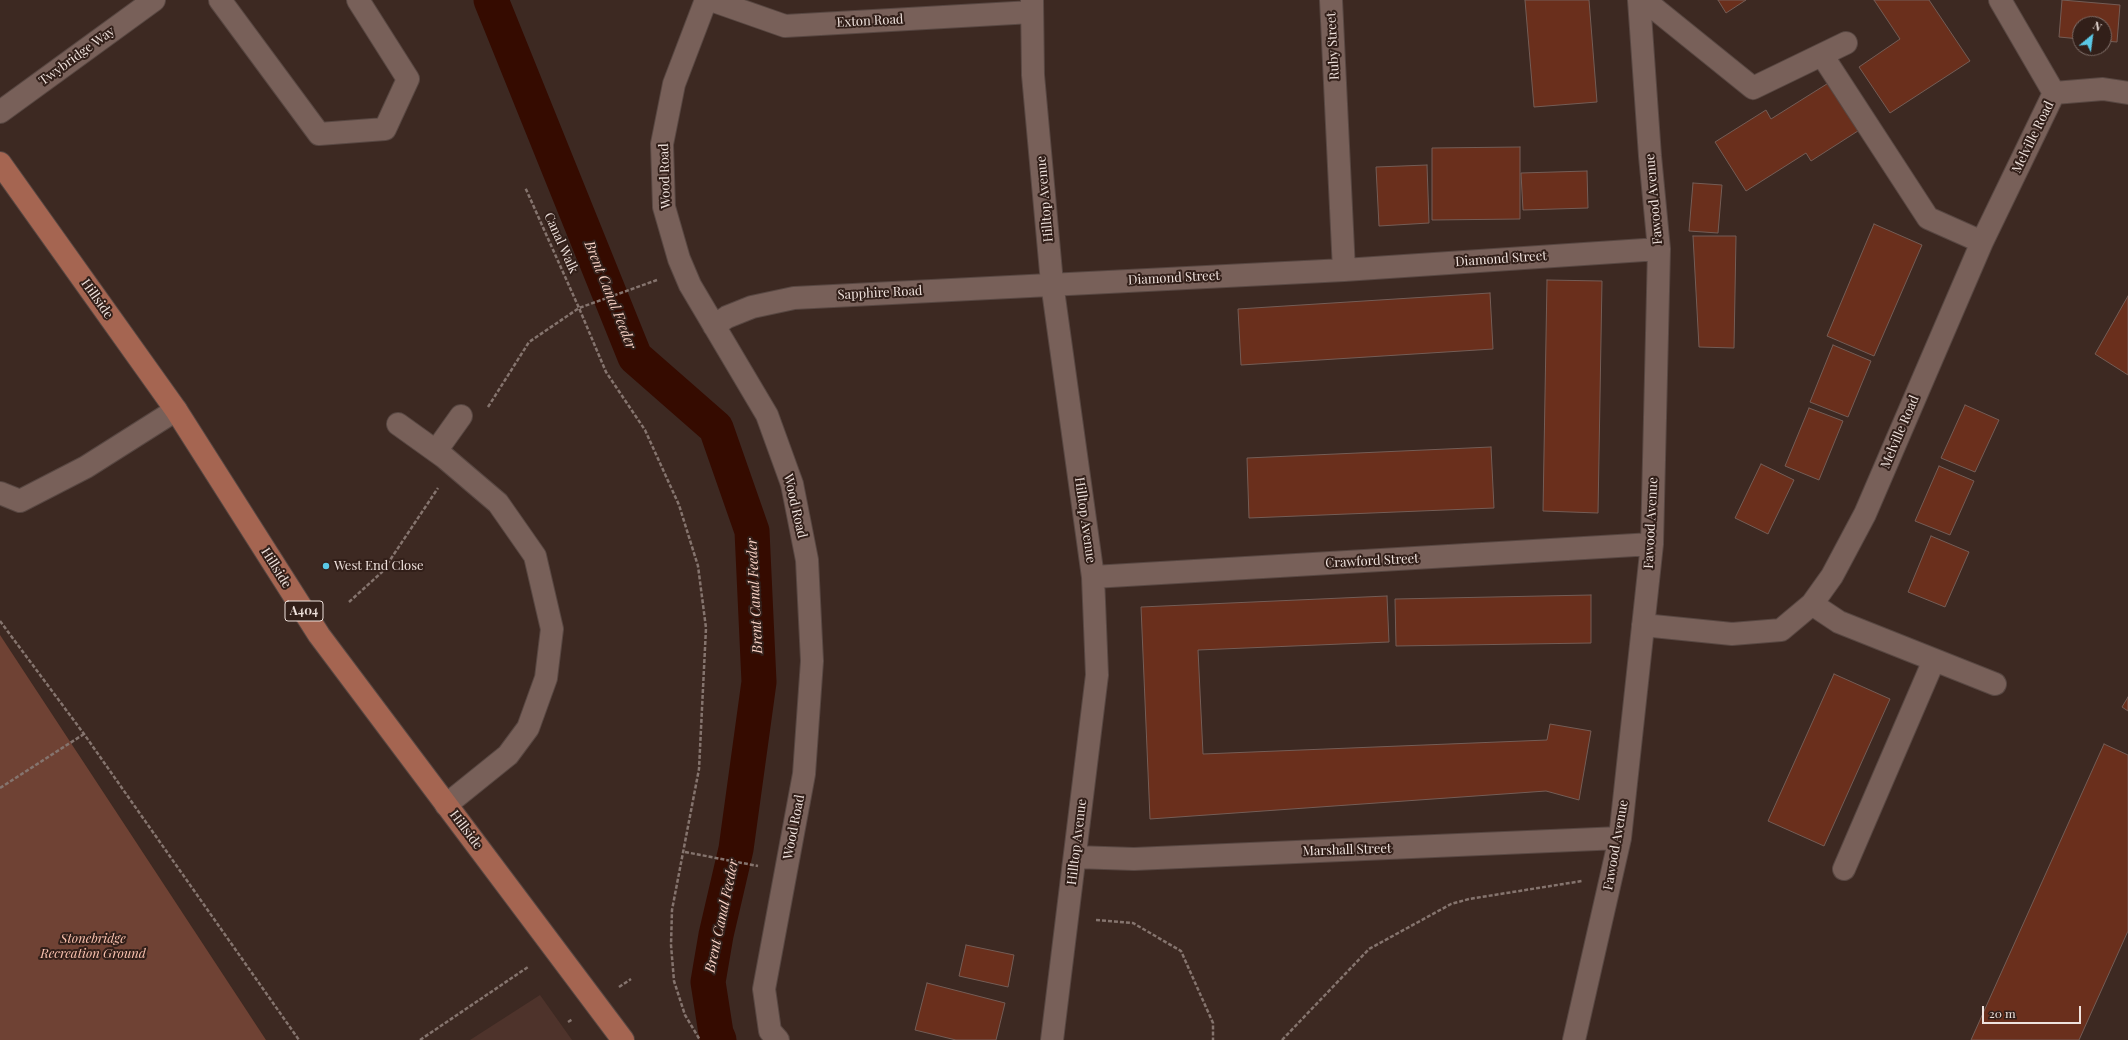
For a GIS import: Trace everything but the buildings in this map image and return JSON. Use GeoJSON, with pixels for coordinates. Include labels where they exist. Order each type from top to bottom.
{"type":"FeatureCollection","features":[{"type":"Feature","properties":{"kind":"main road","name":"Hillside"},"geometry":{"type":"LineString","coordinates":[[0,163],[176,410],[319,635],[624,1040]]}},
{"type":"Feature","properties":{"kind":"street","name":"Twybridge Way"},"geometry":{"type":"LineString","coordinates":[[0,112],[154,0]]}},
{"type":"Feature","properties":{"kind":"street"},"geometry":{"type":"LineString","coordinates":[[220,0],[319,134],[385,129],[408,79],[358,0]]}},
{"type":"Feature","properties":{"kind":"street","name":"Wood Road"},"geometry":{"type":"LineString","coordinates":[[706,0],[674,84],[662,144],[664,207],[676,252],[690,285],[767,415],[792,484],[808,560],[812,661],[804,774],[764,989],[770,1031],[778,1040]]}},
{"type":"Feature","properties":{"kind":"street","name":"Exton Road"},"geometry":{"type":"LineString","coordinates":[[711,0],[786,26],[1032,6]]}},
{"type":"Feature","properties":{"kind":"street","name":"Ruby Street"},"geometry":{"type":"LineString","coordinates":[[1331,0],[1344,270]]}},
{"type":"Feature","properties":{"kind":"street","name":"Fawood Avenue"},"geometry":{"type":"LineString","coordinates":[[1574,1040],[1620,838],[1652,544],[1659,249],[1650,156],[1639,0]]}},
{"type":"Feature","properties":{"kind":"street"},"geometry":{"type":"LineString","coordinates":[[1644,0],[1753,88],[1846,43]]}},
{"type":"Feature","properties":{"kind":"street"},"geometry":{"type":"LineString","coordinates":[[2000,0],[2054,93],[2103,89],[2128,94]]}},
{"type":"Feature","properties":{"kind":"street","name":"Hilltop Avenue"},"geometry":{"type":"LineString","coordinates":[[1032,6],[1034,75],[1052,283],[1093,577],[1097,675],[1052,1040]]}},
{"type":"Feature","properties":{"kind":"street"},"geometry":{"type":"LineString","coordinates":[[1822,55],[1928,218],[1982,242]]}},
{"type":"Feature","properties":{"kind":"street","name":"Melville Road"},"geometry":{"type":"LineString","coordinates":[[1643,626],[1732,634],[1781,630],[1812,604],[1832,576],[1865,514],[1982,242],[2054,93]]}},
{"type":"Feature","properties":{"kind":"street","name":"Diamond Street"},"geometry":{"type":"LineString","coordinates":[[1052,283],[1344,270],[1659,249]]}},
{"type":"Feature","properties":{"kind":"street","name":"Sapphire Road"},"geometry":{"type":"LineString","coordinates":[[714,326],[727,317],[752,307],[794,298],[1052,283]]}},
{"type":"Feature","properties":{"kind":"street"},"geometry":{"type":"LineString","coordinates":[[0,493],[20,501],[86,467],[176,410]]}},
{"type":"Feature","properties":{"kind":"street"},"geometry":{"type":"LineString","coordinates":[[440,454],[461,416]]}},
{"type":"Feature","properties":{"kind":"street"},"geometry":{"type":"LineString","coordinates":[[398,424],[440,454],[498,503],[535,556],[552,630],[546,678],[528,728],[508,755],[446,805]]}},
{"type":"Feature","properties":{"kind":"street","name":"Crawford Street"},"geometry":{"type":"LineString","coordinates":[[1093,577],[1652,544]]}},
{"type":"Feature","properties":{"kind":"street"},"geometry":{"type":"LineString","coordinates":[[1812,604],[1839,622],[1995,684]]}},
{"type":"Feature","properties":{"kind":"street"},"geometry":{"type":"LineString","coordinates":[[1844,869],[1934,660]]}},
{"type":"Feature","properties":{"kind":"street","name":"Marshall Street"},"geometry":{"type":"LineString","coordinates":[[1075,857],[1134,859],[1620,838]]}},
{"type":"Feature","properties":{"kind":"path","name":"Canal Walk"},"geometry":{"type":"LineString","coordinates":[[525,187],[606,372],[645,430],[679,505],[698,566],[706,636],[699,770],[685,852],[672,910],[671,945],[674,982],[685,1015],[700,1040]]}},
{"type":"Feature","properties":{"kind":"path"},"geometry":{"type":"LineString","coordinates":[[507,377],[529,342],[579,308],[628,290]]}},
{"type":"Feature","properties":{"kind":"path"},"geometry":{"type":"LineString","coordinates":[[349,602],[382,572],[443,481],[440,454]]}},
{"type":"Feature","properties":{"kind":"path"},"geometry":{"type":"LineString","coordinates":[[0,621],[84,734],[299,1040]]}},
{"type":"Feature","properties":{"kind":"path"},"geometry":{"type":"LineString","coordinates":[[0,788],[84,734]]}},
{"type":"Feature","properties":{"kind":"path"},"geometry":{"type":"LineString","coordinates":[[685,852],[750,864]]}},
{"type":"Feature","properties":{"kind":"path"},"geometry":{"type":"LineString","coordinates":[[1282,1040],[1369,949],[1451,904],[1469,899],[1611,877]]}},
{"type":"Feature","properties":{"kind":"path"},"geometry":{"type":"LineString","coordinates":[[1067,917],[1133,923],[1181,951],[1212,1023],[1213,1040]]}},
{"type":"Feature","properties":{"kind":"path"},"geometry":{"type":"LineString","coordinates":[[420,1040],[528,967]]}},
{"type":"Feature","properties":{"kind":"path"},"geometry":{"type":"LineString","coordinates":[[619,987],[631,979]]}},
{"type":"Feature","properties":{"kind":"shaded area"},"geometry":{"type":"Polygon","coordinates":[[[540,995],[572,1040],[470,1040],[540,995]]]}},
{"type":"Feature","properties":{"kind":"green space","name":"Stonebridge Recreation Ground"},"geometry":{"type":"Polygon","coordinates":[[[0,635],[266,1040],[0,1040],[0,635]]]}},
{"type":"Feature","properties":{"kind":"waterway","name":"Brent Canal Feeder"},"geometry":{"type":"LineString","coordinates":[[491,0],[635,357],[716,428],[752,531],[759,682],[736,849],[716,935],[708,982],[716,1033],[719,1040]]}},
{"type":"Feature","properties":{"kind":"place","name":"West End Close"},"geometry":{"type":"Point","coordinates":[326,566]}}]}
